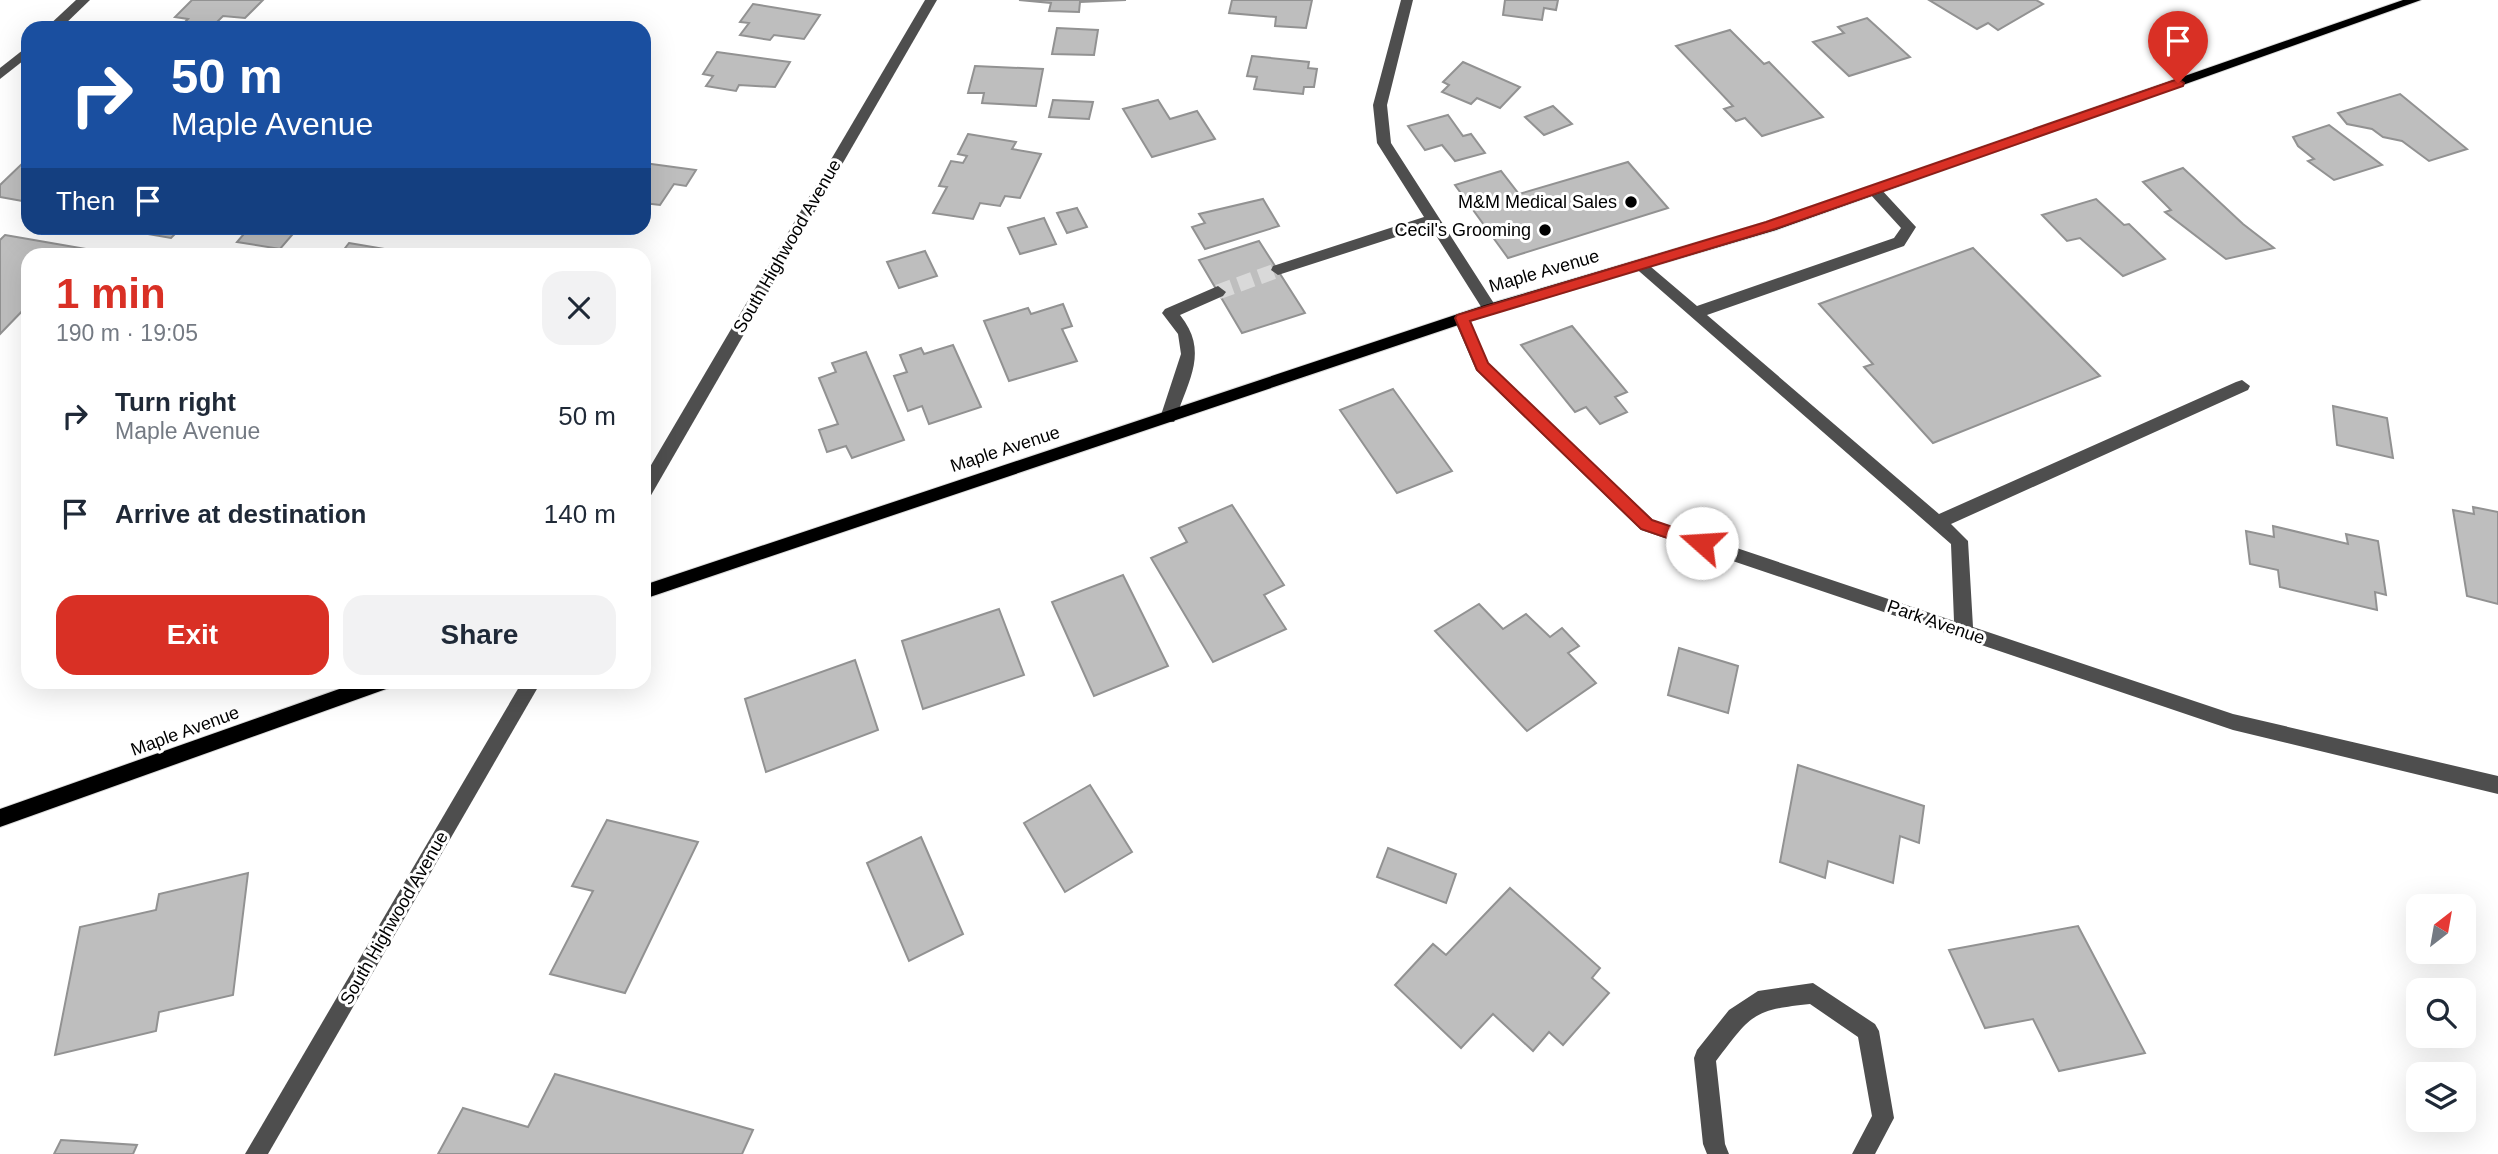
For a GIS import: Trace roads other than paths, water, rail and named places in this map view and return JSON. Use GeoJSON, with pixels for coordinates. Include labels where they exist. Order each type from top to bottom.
{"type":"FeatureCollection","features":[{"type":"Feature","properties":{"kind":"main road","name":"Maple Avenue"},"geometry":{"type":"LineString","coordinates":[[651,590],[1462,318],[1771,226],[2415,0]]}},
{"type":"Feature","properties":{"kind":"main road","name":"Maple Avenue"},"geometry":{"type":"LineString","coordinates":[[0,818],[363,689]]}},
{"type":"Feature","properties":{"kind":"street"},"geometry":{"type":"LineString","coordinates":[[61,21],[84,0]]}},
{"type":"Feature","properties":{"kind":"street","name":"South Highwood Avenue"},"geometry":{"type":"LineString","coordinates":[[651,480],[931,0]]}},
{"type":"Feature","properties":{"kind":"street"},"geometry":{"type":"LineString","coordinates":[[1407,0],[1380,105],[1384,143],[1490,309]]}},
{"type":"Feature","properties":{"kind":"street"},"geometry":{"type":"LineString","coordinates":[[1,73],[21,56]]}},
{"type":"Feature","properties":{"kind":"street"},"geometry":{"type":"LineString","coordinates":[[1694,313],[1899,242],[1909,227],[1874,190]]}},
{"type":"Feature","properties":{"kind":"street"},"geometry":{"type":"LineString","coordinates":[[1278,271],[1432,220]]}},
{"type":"Feature","properties":{"kind":"street"},"geometry":{"type":"LineString","coordinates":[[1639,265],[1959,541],[1964,632]]}},
{"type":"Feature","properties":{"kind":"street"},"geometry":{"type":"LineString","coordinates":[[1168,418],[1189,354],[1185,332],[1170,313],[1218,292]]}},
{"type":"Feature","properties":{"kind":"street","name":"Park Avenue"},"geometry":{"type":"LineString","coordinates":[[1462,318],[1482,366],[1647,524],[2233,722],[2498,785]]}},
{"type":"Feature","properties":{"kind":"street"},"geometry":{"type":"LineString","coordinates":[[1937,522],[2242,386]]}},
{"type":"Feature","properties":{"kind":"street","name":"South Highwood Avenue"},"geometry":{"type":"LineString","coordinates":[[256,1154],[529,689]]}},
{"type":"Feature","properties":{"kind":"street"},"geometry":{"type":"LineString","coordinates":[[1718,1154],[1714,1144],[1705,1058],[1736,1017],[1765,998],[1814,993],[1868,1031],[1883,1118],[1863,1154]]}},
{"type":"Feature","properties":{"kind":"tunnel"},"geometry":{"type":"LineString","coordinates":[[1218,292],[1278,270]]}},
{"type":"Feature","properties":{"kind":"place","name":"M&M Medical Sales"},"geometry":{"type":"Point","coordinates":[1631,202]}},
{"type":"Feature","properties":{"kind":"place","name":"Cecil's Grooming"},"geometry":{"type":"Point","coordinates":[1545,230]}}]}
